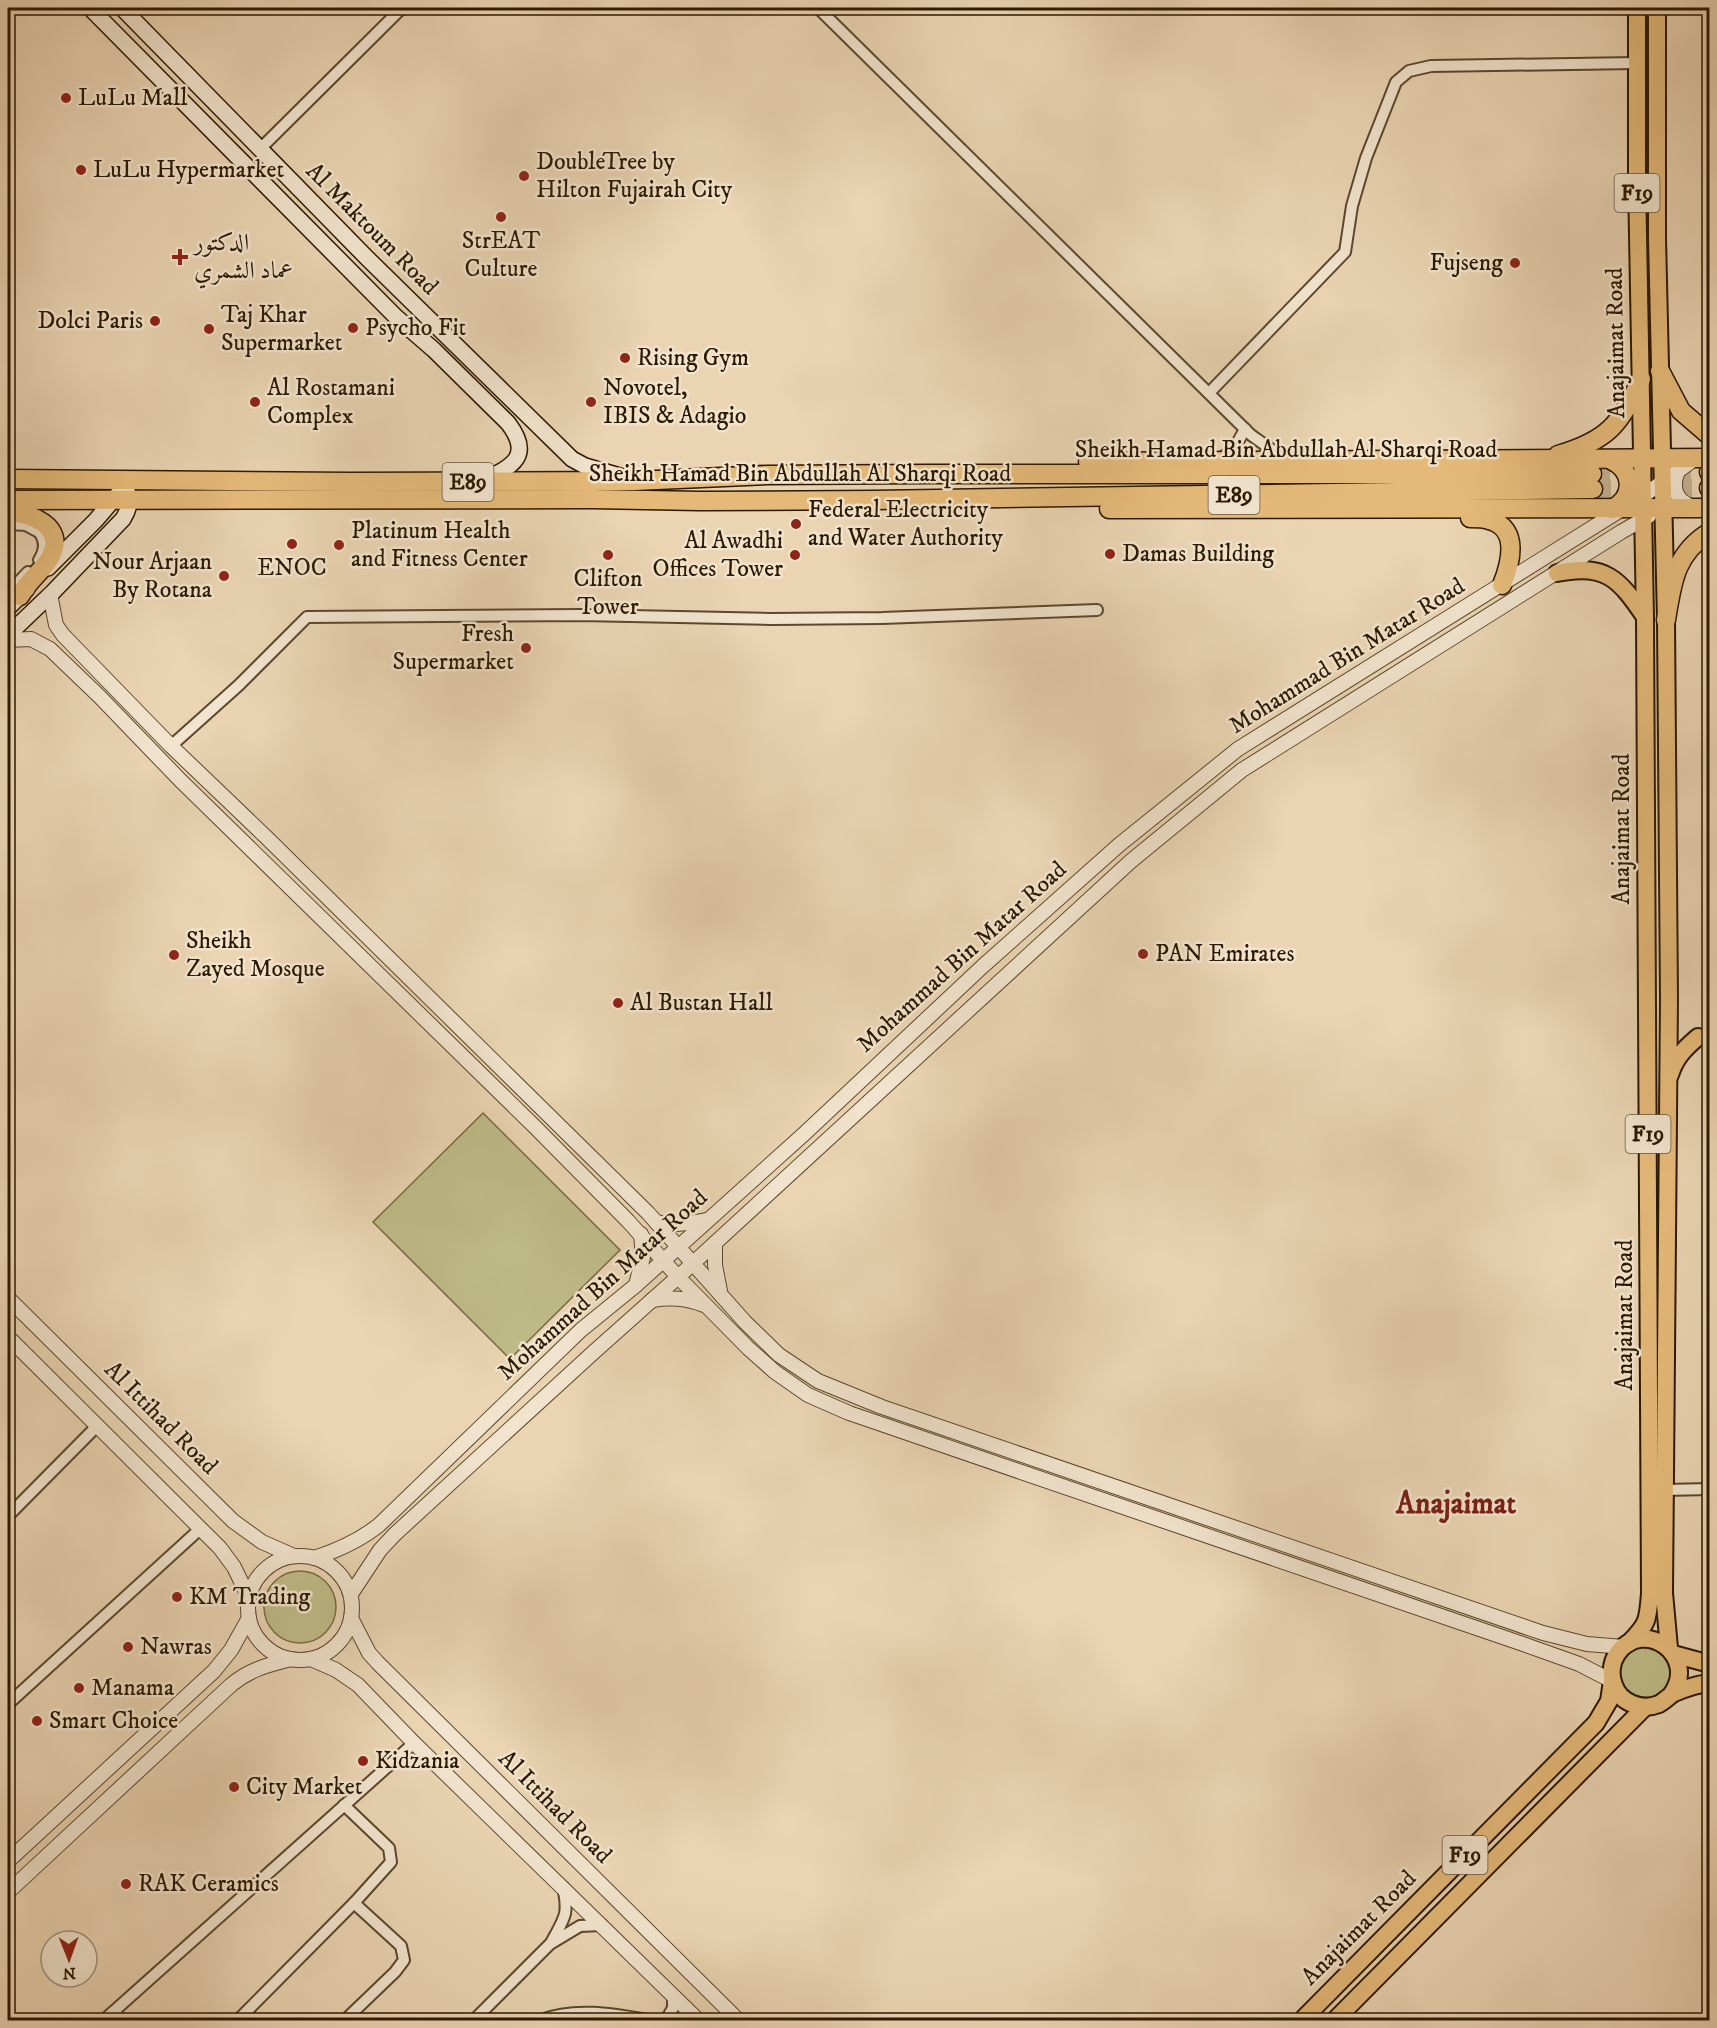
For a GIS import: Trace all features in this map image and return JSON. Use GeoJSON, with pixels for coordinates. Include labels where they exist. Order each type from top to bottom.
{"type":"FeatureCollection","features":[{"type":"Feature","properties":{"kind":"highway"},"geometry":{"type":"LineString","coordinates":[[1660,370],[1681,411],[1710,436]]}},
{"type":"Feature","properties":{"kind":"highway"},"geometry":{"type":"LineString","coordinates":[[1540,460],[1580,447],[1605,434],[1623,414],[1641,379]]}},
{"type":"Feature","properties":{"kind":"highway"},"geometry":{"type":"LineString","coordinates":[[928,474],[989,467],[1113,461],[1703,458]]}},
{"type":"Feature","properties":{"kind":"highway"},"geometry":{"type":"LineString","coordinates":[[1611,460],[1624,469],[1630,484],[1625,499],[1618,508]]}},
{"type":"Feature","properties":{"kind":"highway","name":"Sheikh Hamad Bin Abdullah Al Sharqi Road"},"geometry":{"type":"LineString","coordinates":[[8,479],[93,480],[124,490],[152,500],[592,499],[700,501],[874,500],[1592,481],[928,474],[766,475],[634,481],[295,482],[124,490],[8,500]]}},
{"type":"Feature","properties":{"kind":"highway"},"geometry":{"type":"LineString","coordinates":[[8,493],[96,493],[100,491],[101,486],[93,480]]}},
{"type":"Feature","properties":{"kind":"highway"},"geometry":{"type":"LineString","coordinates":[[152,500],[143,496],[146,488],[277,486],[295,482]]}},
{"type":"Feature","properties":{"kind":"highway"},"geometry":{"type":"LineString","coordinates":[[874,500],[891,507],[950,508],[1704,508]]}},
{"type":"Feature","properties":{"kind":"highway"},"geometry":{"type":"LineString","coordinates":[[1416,508],[1434,513],[1491,520],[1501,526],[1508,536],[1511,548],[1510,563],[1502,585]]}},
{"type":"Feature","properties":{"kind":"highway"},"geometry":{"type":"LineString","coordinates":[[8,512],[22,513],[39,519],[52,533],[53,541],[51,557],[26,584],[11,595]]}},
{"type":"Feature","properties":{"kind":"highway"},"geometry":{"type":"LineString","coordinates":[[1666,620],[1676,568],[1699,538],[1710,532]]}},
{"type":"Feature","properties":{"kind":"main road","name":"Al Maktoum Road"},"geometry":{"type":"LineString","coordinates":[[90,8],[396,317],[491,406],[515,432],[520,450],[517,458],[511,466],[481,482]]}},
{"type":"Feature","properties":{"kind":"main road","name":"Al Maktoum Road"},"geometry":{"type":"LineString","coordinates":[[122,8],[229,118],[572,459],[585,466],[634,481]]}},
{"type":"Feature","properties":{"kind":"main road","name":"Anajaimat Road"},"geometry":{"type":"LineString","coordinates":[[1627,1645],[1644,1629],[1649,1616],[1650,1593],[1645,617],[1637,8]]}},
{"type":"Feature","properties":{"kind":"main road","name":"Anajaimat Road"},"geometry":{"type":"LineString","coordinates":[[1657,8],[1657,238],[1666,620],[1669,1078],[1664,1593],[1671,1651]]}},
{"type":"Feature","properties":{"kind":"main road"},"geometry":{"type":"LineString","coordinates":[[141,57],[142,48],[148,46],[151,48],[206,104],[229,118]]}},
{"type":"Feature","properties":{"kind":"main road"},"geometry":{"type":"LineString","coordinates":[[491,406],[507,409],[511,399]]}},
{"type":"Feature","properties":{"kind":"main road"},"geometry":{"type":"LineString","coordinates":[[8,635],[120,524],[129,508],[124,490],[11,595]]}},
{"type":"Feature","properties":{"kind":"main road"},"geometry":{"type":"LineString","coordinates":[[1557,573],[1577,569],[1610,577],[1624,588],[1645,617]]}},
{"type":"Feature","properties":{"kind":"main road"},"geometry":{"type":"LineString","coordinates":[[1669,1078],[1676,1059],[1698,1037]]}},
{"type":"Feature","properties":{"kind":"main road"},"geometry":{"type":"LineString","coordinates":[[1627,1645],[1647,1639],[1659,1642],[1671,1651],[1710,1664]]}},
{"type":"Feature","properties":{"kind":"main road","name":"F19"},"geometry":{"type":"LineString","coordinates":[[1612,1681],[1612,1665],[1617,1655],[1627,1645]]}},
{"type":"Feature","properties":{"kind":"main road","name":"F19"},"geometry":{"type":"LineString","coordinates":[[1645,1707],[1659,1704],[1671,1695],[1679,1678],[1678,1665],[1671,1651]]}},
{"type":"Feature","properties":{"kind":"main road"},"geometry":{"type":"LineString","coordinates":[[1612,1681],[1616,1690],[1626,1701],[1645,1707]]}},
{"type":"Feature","properties":{"kind":"main road","name":"Anajaimat Road"},"geometry":{"type":"LineString","coordinates":[[1302,2020],[1596,1722],[1609,1701],[1612,1681]]}},
{"type":"Feature","properties":{"kind":"main road"},"geometry":{"type":"LineString","coordinates":[[1671,1695],[1692,1686],[1710,1683]]}},
{"type":"Feature","properties":{"kind":"main road","name":"Anajaimat Road"},"geometry":{"type":"LineString","coordinates":[[1335,2020],[1645,1707]]}},
{"type":"Feature","properties":{"kind":"street"},"geometry":{"type":"LineString","coordinates":[[260,149],[402,8]]}},
{"type":"Feature","properties":{"kind":"street"},"geometry":{"type":"LineString","coordinates":[[818,8],[1245,429],[1272,450],[1298,460]]}},
{"type":"Feature","properties":{"kind":"street"},"geometry":{"type":"LineString","coordinates":[[1209,393],[1345,252],[1352,206],[1366,158],[1396,82],[1409,71],[1431,66],[1636,63]]}},
{"type":"Feature","properties":{"kind":"street"},"geometry":{"type":"LineString","coordinates":[[1219,460],[1234,448],[1245,429]]}},
{"type":"Feature","properties":{"kind":"street","name":"Mohammad Bin Matar Road"},"geometry":{"type":"LineString","coordinates":[[351,1594],[380,1550],[395,1534],[1131,861],[1242,770],[1557,573],[1644,508],[1662,483],[1678,471],[1703,458]]}},
{"type":"Feature","properties":{"kind":"street"},"geometry":{"type":"LineString","coordinates":[[1678,471],[1674,483],[1678,497],[1685,504],[1704,508]]}},
{"type":"Feature","properties":{"kind":"street","name":"Mohammad Bin Matar Road"},"geometry":{"type":"LineString","coordinates":[[314,1558],[347,1547],[379,1525],[581,1330],[664,1261],[983,966],[1119,845],[1238,749],[1502,585],[1618,508]]}},
{"type":"Feature","properties":{"kind":"street"},"geometry":{"type":"LineString","coordinates":[[8,524],[33,527],[42,535],[44,542],[44,552],[11,595]]}},
{"type":"Feature","properties":{"kind":"street"},"geometry":{"type":"LineString","coordinates":[[50,594],[56,625],[119,693],[656,1222],[721,1296],[779,1355],[818,1381],[882,1407],[1543,1633],[1587,1644],[1627,1645]]}},
{"type":"Feature","properties":{"kind":"street"},"geometry":{"type":"LineString","coordinates":[[171,746],[239,685],[308,617],[581,615],[771,619],[882,618],[1097,610]]}},
{"type":"Feature","properties":{"kind":"street"},"geometry":{"type":"LineString","coordinates":[[8,640],[31,639],[50,649],[180,780],[538,1130],[641,1234],[678,1277],[708,1307],[775,1372],[808,1395],[849,1413],[1504,1637],[1579,1664],[1612,1681]]}},
{"type":"Feature","properties":{"kind":"street"},"geometry":{"type":"LineString","coordinates":[[104,701],[104,690],[112,689],[119,693]]}},
{"type":"Feature","properties":{"kind":"street"},"geometry":{"type":"LineString","coordinates":[[264,861],[275,862],[280,860],[283,854]]}},
{"type":"Feature","properties":{"kind":"street"},"geometry":{"type":"LineString","coordinates":[[379,973],[380,967],[384,964],[401,971]]}},
{"type":"Feature","properties":{"kind":"street"},"geometry":{"type":"LineString","coordinates":[[538,1130],[553,1133],[556,1124]]}},
{"type":"Feature","properties":{"kind":"street"},"geometry":{"type":"LineString","coordinates":[[656,1222],[682,1225],[709,1220]]}},
{"type":"Feature","properties":{"kind":"street"},"geometry":{"type":"LineString","coordinates":[[635,1286],[643,1257],[641,1234]]}},
{"type":"Feature","properties":{"kind":"street"},"geometry":{"type":"LineString","coordinates":[[715,1243],[715,1265],[721,1296]]}},
{"type":"Feature","properties":{"kind":"street","name":"Al Ittihad Road"},"geometry":{"type":"LineString","coordinates":[[8,1298],[233,1521],[262,1542],[294,1556]]}},
{"type":"Feature","properties":{"kind":"street"},"geometry":{"type":"LineString","coordinates":[[650,1301],[675,1298],[690,1300],[708,1307]]}},
{"type":"Feature","properties":{"kind":"street"},"geometry":{"type":"LineString","coordinates":[[8,1337],[220,1548],[230,1561],[249,1598]]}},
{"type":"Feature","properties":{"kind":"street"},"geometry":{"type":"LineString","coordinates":[[8,1516],[97,1426]]}},
{"type":"Feature","properties":{"kind":"street"},"geometry":{"type":"LineString","coordinates":[[1664,1490],[1710,1489]]}},
{"type":"Feature","properties":{"kind":"street"},"geometry":{"type":"LineString","coordinates":[[8,1704],[200,1529]]}},
{"type":"Feature","properties":{"kind":"street"},"geometry":{"type":"LineString","coordinates":[[294,1556],[314,1558],[333,1568],[341,1576],[351,1594],[351,1618],[341,1640],[327,1652],[311,1659],[291,1659],[279,1656],[259,1641],[253,1630],[249,1618],[249,1598],[252,1588],[264,1570],[283,1559],[294,1556]]}},
{"type":"Feature","properties":{"kind":"street"},"geometry":{"type":"LineString","coordinates":[[8,1860],[214,1671],[231,1650],[249,1618]]}},
{"type":"Feature","properties":{"kind":"street","name":"Al Ittihad Road"},"geometry":{"type":"LineString","coordinates":[[351,1618],[369,1653],[377,1662],[738,2020]]}},
{"type":"Feature","properties":{"kind":"street"},"geometry":{"type":"LineString","coordinates":[[8,1892],[243,1675],[259,1667],[291,1659]]}},
{"type":"Feature","properties":{"kind":"street"},"geometry":{"type":"LineString","coordinates":[[311,1659],[336,1670],[358,1684],[414,1743],[698,2020]]}},
{"type":"Feature","properties":{"kind":"street"},"geometry":{"type":"LineString","coordinates":[[104,2020],[414,1743]]}},
{"type":"Feature","properties":{"kind":"street"},"geometry":{"type":"LineString","coordinates":[[238,2020],[354,1903],[391,1862],[392,1856],[389,1848],[344,1804]]}},
{"type":"Feature","properties":{"kind":"street"},"geometry":{"type":"LineString","coordinates":[[550,1944],[565,1918],[566,1902],[562,1887]]}},
{"type":"Feature","properties":{"kind":"street"},"geometry":{"type":"LineString","coordinates":[[345,2020],[395,1972],[404,1960],[402,1946],[354,1903]]}},
{"type":"Feature","properties":{"kind":"street"},"geometry":{"type":"LineString","coordinates":[[474,2020],[550,1944],[580,1926],[602,1925]]}},
{"type":"Feature","properties":{"kind":"street"},"geometry":{"type":"LineString","coordinates":[[666,2020],[674,2008],[673,1996]]}},
{"type":"Feature","properties":{"kind":"street"},"geometry":{"type":"LineString","coordinates":[[114,2012],[122,2020]]}},
{"type":"Feature","properties":{"kind":"street"},"geometry":{"type":"LineString","coordinates":[[540,2020],[572,2013],[597,2013],[648,2020]]}},
{"type":"Feature","properties":{"kind":"shaded area"},"geometry":{"type":"Polygon","coordinates":[[[483,1113],[620,1250],[510,1359],[373,1222],[483,1113]]]}},
{"type":"Feature","properties":{"kind":"shaded area"},"geometry":{"type":"Polygon","coordinates":[[[307,1571],[326,1581],[334,1593],[336,1607],[334,1621],[326,1633],[314,1641],[293,1643],[274,1633],[266,1621],[264,1600],[274,1581],[286,1573],[307,1571]]]}},
{"type":"Feature","properties":{"kind":"shaded area"},"geometry":{"type":"Polygon","coordinates":[[[1643,1645],[1665,1653],[1673,1675],[1661,1694],[1653,1698],[1630,1697],[1617,1678],[1622,1655],[1643,1645]]]}},
{"type":"Feature","properties":{"kind":"tunnel"},"geometry":{"type":"LineString","coordinates":[[1592,474],[1709,472]]}},
{"type":"Feature","properties":{"kind":"tunnel"},"geometry":{"type":"LineString","coordinates":[[1593,489],[1709,488]]}},
{"type":"Feature","properties":{"kind":"place","name":"LuLu Mall"},"geometry":{"type":"Point","coordinates":[66,98]}},
{"type":"Feature","properties":{"kind":"place","name":"LuLu Hypermarket"},"geometry":{"type":"Point","coordinates":[81,170]}},
{"type":"Feature","properties":{"kind":"place","name":"DoubleTree by Hilton Fujairah City"},"geometry":{"type":"Point","coordinates":[524,176]}},
{"type":"Feature","properties":{"kind":"place","name":"StrEAT Culture"},"geometry":{"type":"Point","coordinates":[501,217]}},
{"type":"Feature","properties":{"kind":"place","name":"الدكتور عماد الشمري"},"geometry":{"type":"Point","coordinates":[180,257]}},
{"type":"Feature","properties":{"kind":"place","name":"Fujseng"},"geometry":{"type":"Point","coordinates":[1515,263]}},
{"type":"Feature","properties":{"kind":"place","name":"Dolci Paris"},"geometry":{"type":"Point","coordinates":[155,321]}},
{"type":"Feature","properties":{"kind":"place","name":"Psycho Fit"},"geometry":{"type":"Point","coordinates":[353,328]}},
{"type":"Feature","properties":{"kind":"place","name":"Taj Khar Supermarket"},"geometry":{"type":"Point","coordinates":[209,329]}},
{"type":"Feature","properties":{"kind":"place","name":"Rising Gym"},"geometry":{"type":"Point","coordinates":[625,358]}},
{"type":"Feature","properties":{"kind":"place","name":"Al Rostamani Complex"},"geometry":{"type":"Point","coordinates":[255,402]}},
{"type":"Feature","properties":{"kind":"place","name":"Novotel, IBIS & Adagio"},"geometry":{"type":"Point","coordinates":[591,402]}},
{"type":"Feature","properties":{"kind":"place","name":"Federal Electricity and Water Authority"},"geometry":{"type":"Point","coordinates":[796,524]}},
{"type":"Feature","properties":{"kind":"place","name":"ENOC"},"geometry":{"type":"Point","coordinates":[292,544]}},
{"type":"Feature","properties":{"kind":"place","name":"Platinum Health and Fitness Center"},"geometry":{"type":"Point","coordinates":[339,545]}},
{"type":"Feature","properties":{"kind":"place","name":"Damas Building"},"geometry":{"type":"Point","coordinates":[1110,554]}},
{"type":"Feature","properties":{"kind":"place","name":"Clifton Tower"},"geometry":{"type":"Point","coordinates":[608,555]}},
{"type":"Feature","properties":{"kind":"place","name":"Al Awadhi Offices Tower"},"geometry":{"type":"Point","coordinates":[795,555]}},
{"type":"Feature","properties":{"kind":"place","name":"Nour Arjaan By Rotana"},"geometry":{"type":"Point","coordinates":[224,576]}},
{"type":"Feature","properties":{"kind":"place","name":"Fresh Supermarket"},"geometry":{"type":"Point","coordinates":[526,648]}},
{"type":"Feature","properties":{"kind":"place","name":"PAN Emirates"},"geometry":{"type":"Point","coordinates":[1143,954]}},
{"type":"Feature","properties":{"kind":"place","name":"Sheikh Zayed Mosque"},"geometry":{"type":"Point","coordinates":[174,955]}},
{"type":"Feature","properties":{"kind":"place","name":"Al Bustan Hall"},"geometry":{"type":"Point","coordinates":[618,1003]}},
{"type":"Feature","properties":{"kind":"place","name":"KM Trading"},"geometry":{"type":"Point","coordinates":[177,1597]}},
{"type":"Feature","properties":{"kind":"place","name":"Nawras"},"geometry":{"type":"Point","coordinates":[128,1647]}},
{"type":"Feature","properties":{"kind":"place","name":"Manama"},"geometry":{"type":"Point","coordinates":[79,1688]}},
{"type":"Feature","properties":{"kind":"place","name":"Smart Choice"},"geometry":{"type":"Point","coordinates":[37,1721]}},
{"type":"Feature","properties":{"kind":"place","name":"Kidzania"},"geometry":{"type":"Point","coordinates":[363,1761]}},
{"type":"Feature","properties":{"kind":"place","name":"City Market"},"geometry":{"type":"Point","coordinates":[234,1787]}},
{"type":"Feature","properties":{"kind":"place","name":"RAK Ceramics"},"geometry":{"type":"Point","coordinates":[126,1884]}},
{"type":"Feature","properties":{"kind":"district","name":"Anajaimat"},"geometry":{"type":"Point","coordinates":[1456,1504]}}]}
